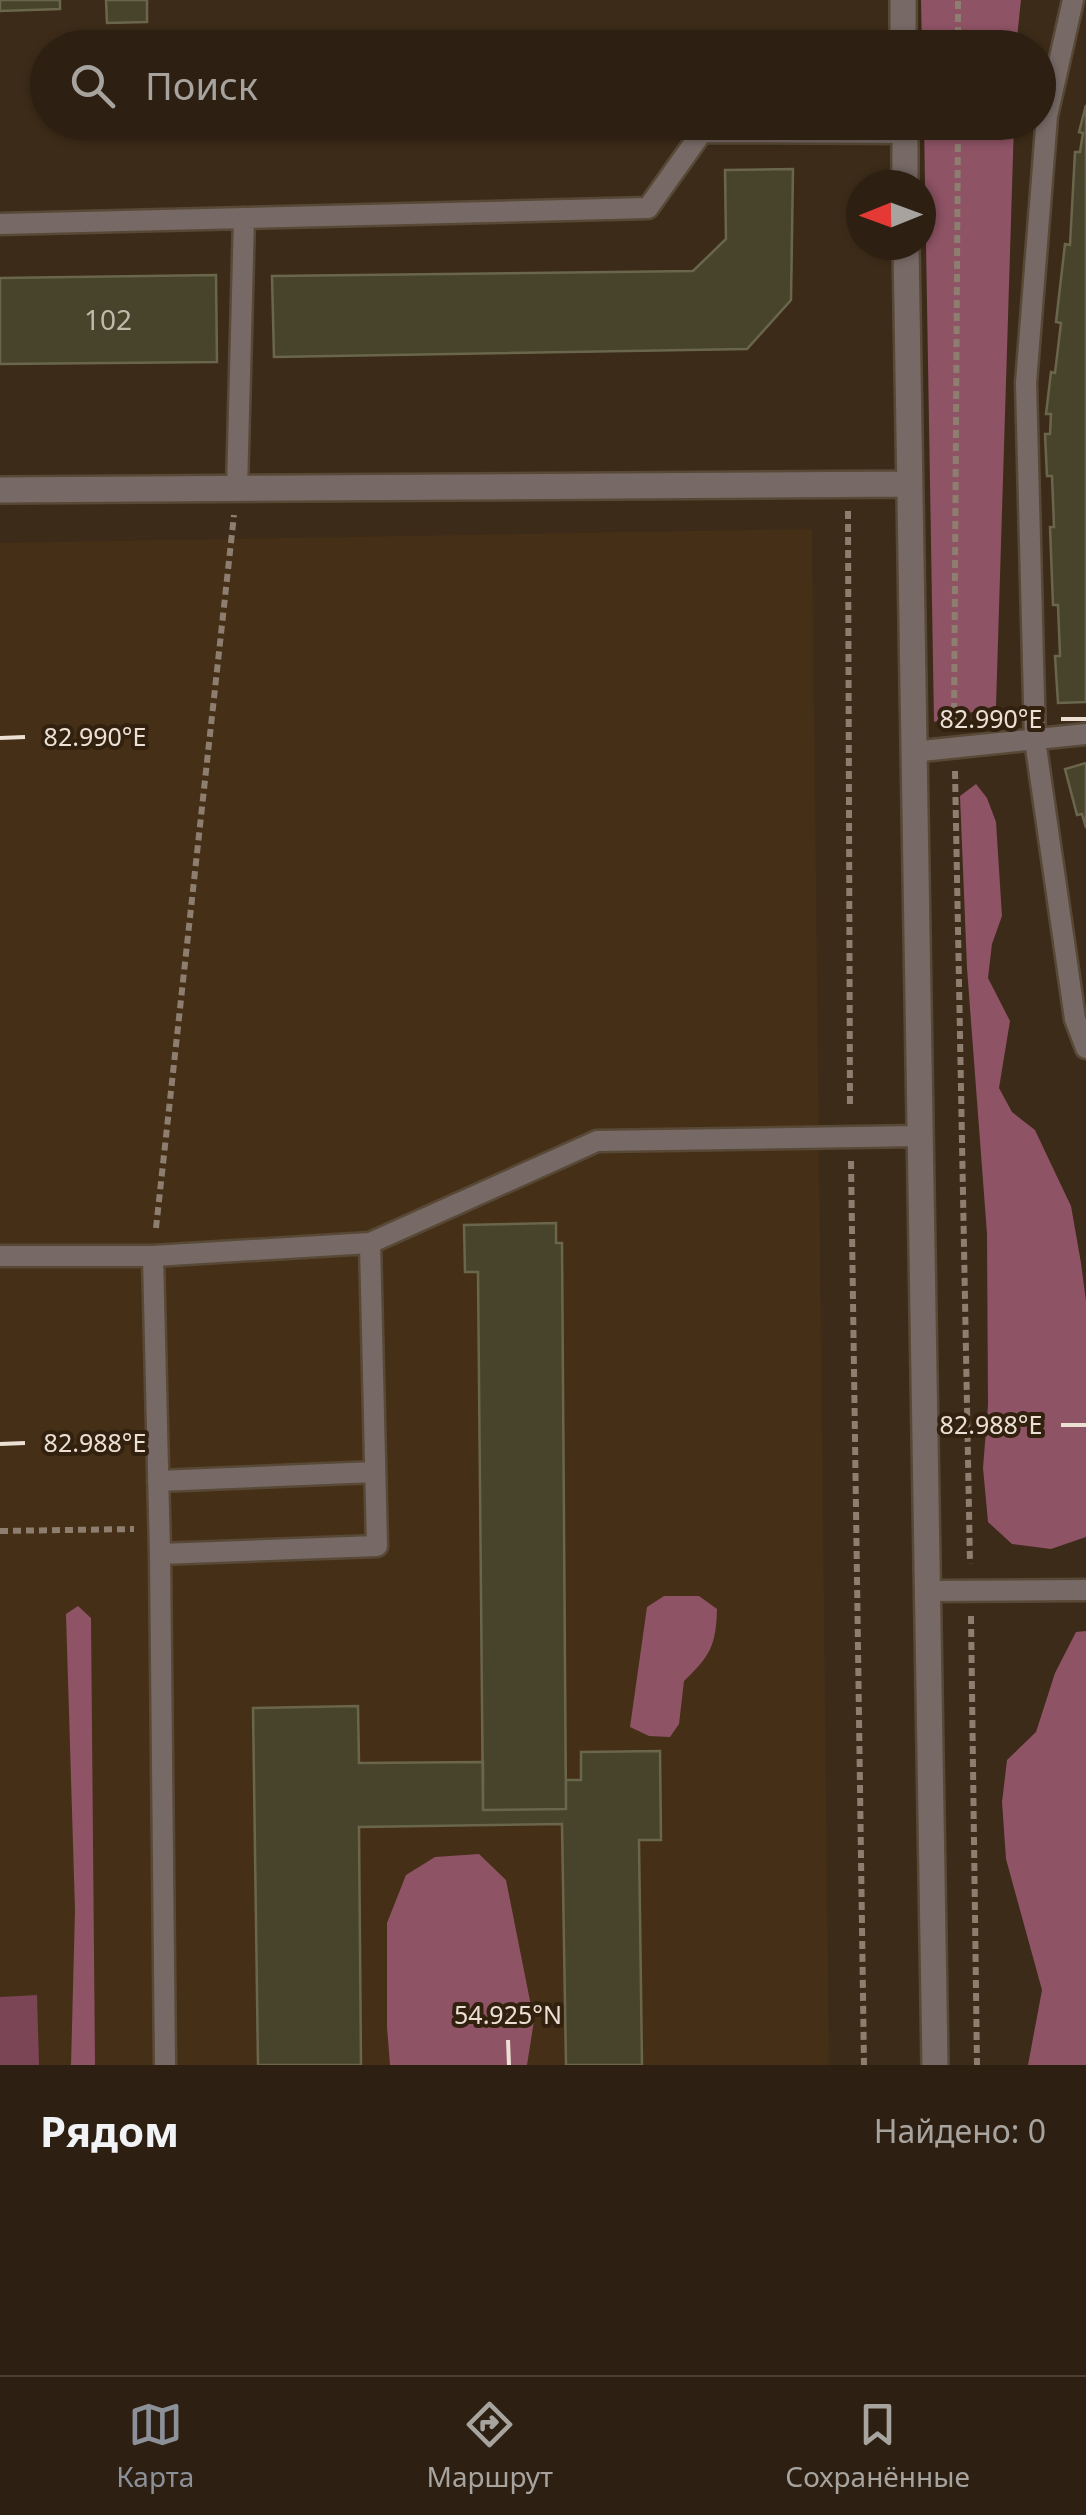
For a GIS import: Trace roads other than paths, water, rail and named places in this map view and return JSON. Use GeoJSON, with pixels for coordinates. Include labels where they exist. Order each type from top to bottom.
{"type":"FeatureCollection","features":[{"type":"Feature","properties":{"kind":"street"},"geometry":{"type":"LineString","coordinates":[[903,0],[904,30]]}},
{"type":"Feature","properties":{"kind":"street"},"geometry":{"type":"LineString","coordinates":[[905,140],[905,170]]}},
{"type":"Feature","properties":{"kind":"street"},"geometry":{"type":"LineString","coordinates":[[906,260],[935,2065]]}},
{"type":"Feature","properties":{"kind":"street"},"geometry":{"type":"LineString","coordinates":[[0,490],[907,484]]}},
{"type":"Feature","properties":{"kind":"lane"},"geometry":{"type":"LineString","coordinates":[[1056,76],[1073,0]]}},
{"type":"Feature","properties":{"kind":"lane"},"geometry":{"type":"LineString","coordinates":[[0,224],[648,208],[696,140]]}},
{"type":"Feature","properties":{"kind":"lane"},"geometry":{"type":"LineString","coordinates":[[1045,140],[1026,383],[1035,740],[1075,1019],[1086,1048]]}},
{"type":"Feature","properties":{"kind":"lane"},"geometry":{"type":"LineString","coordinates":[[237,489],[244,218]]}},
{"type":"Feature","properties":{"kind":"lane"},"geometry":{"type":"LineString","coordinates":[[912,752],[1086,734]]}},
{"type":"Feature","properties":{"kind":"lane"},"geometry":{"type":"LineString","coordinates":[[0,1256],[153,1256],[370,1243],[597,1141],[918,1136]]}},
{"type":"Feature","properties":{"kind":"lane"},"geometry":{"type":"LineString","coordinates":[[160,1554],[377,1546],[370,1243]]}},
{"type":"Feature","properties":{"kind":"lane"},"geometry":{"type":"LineString","coordinates":[[153,1256],[165,2065]]}},
{"type":"Feature","properties":{"kind":"lane"},"geometry":{"type":"LineString","coordinates":[[158,1481],[375,1472]]}},
{"type":"Feature","properties":{"kind":"lane"},"geometry":{"type":"LineString","coordinates":[[926,1591],[1086,1590]]}}]}
